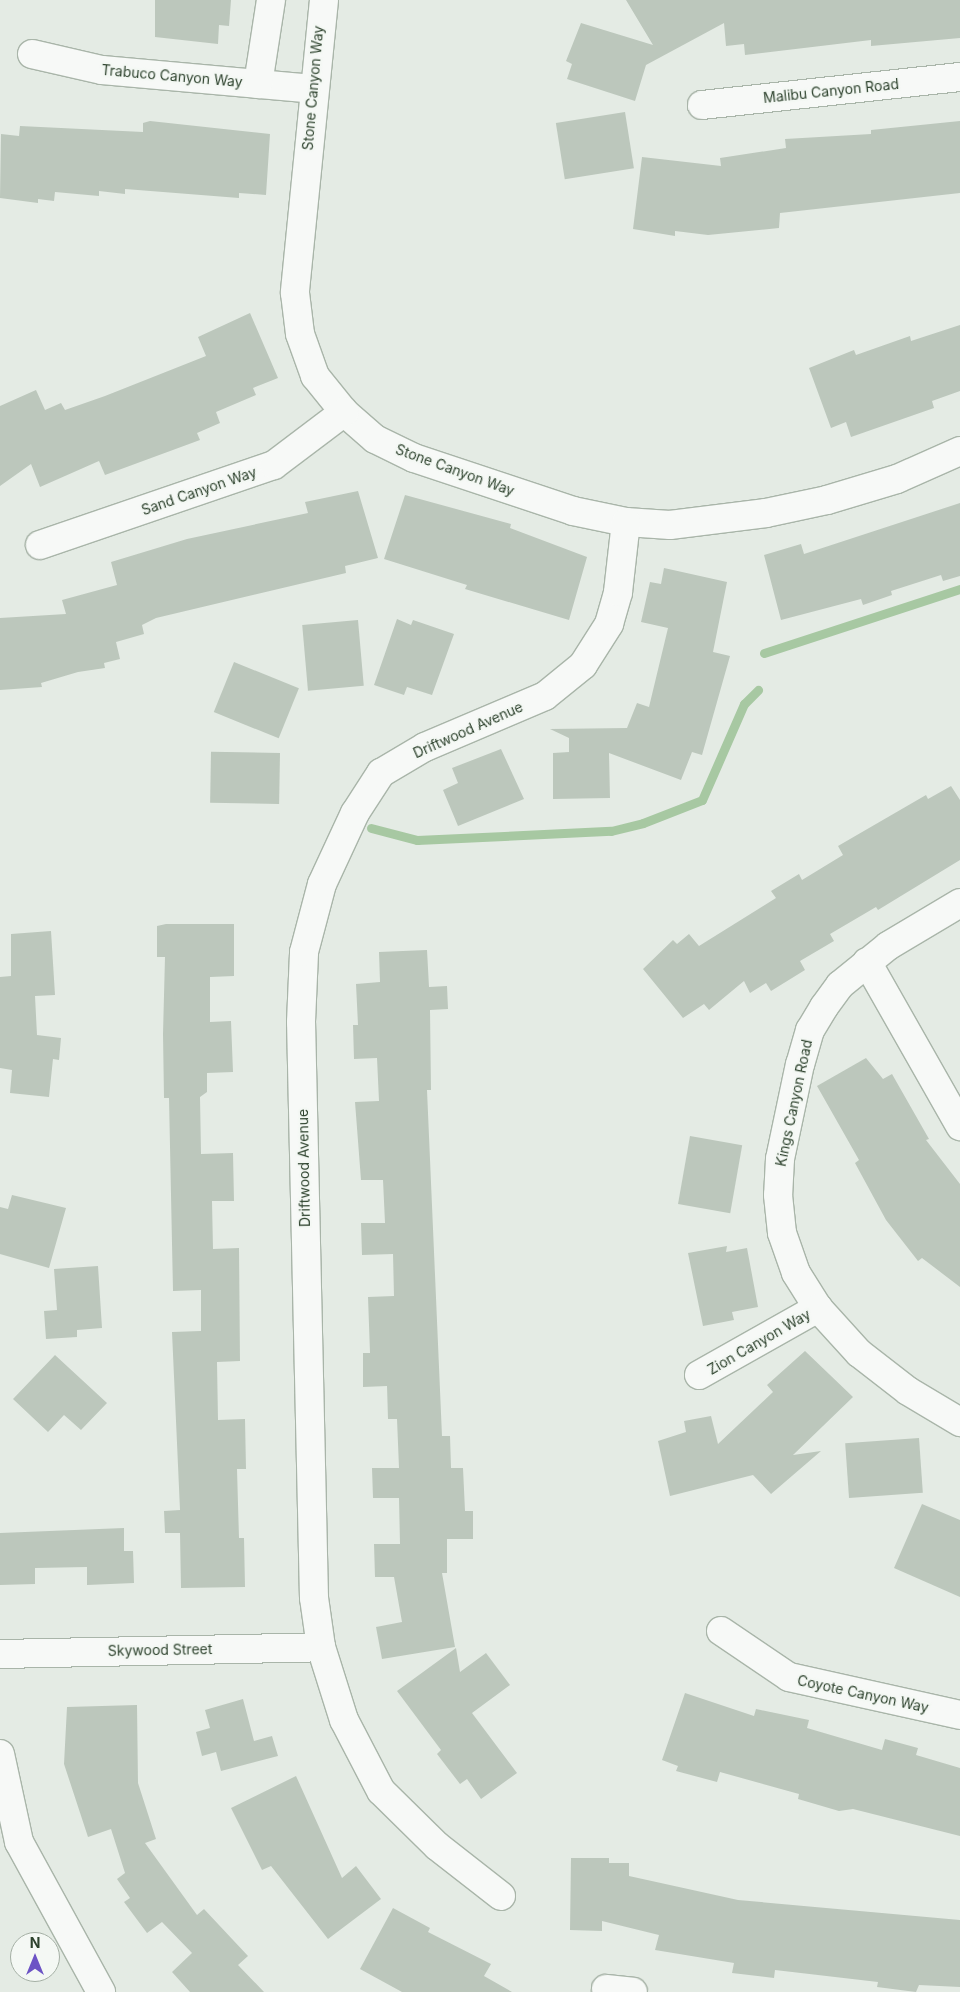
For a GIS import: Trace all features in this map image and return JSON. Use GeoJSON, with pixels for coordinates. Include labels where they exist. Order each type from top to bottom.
{"type":"FeatureCollection","features":[{"type":"Feature","properties":{"kind":"street"},"geometry":{"type":"LineString","coordinates":[[258,84],[271,0]]}},
{"type":"Feature","properties":{"kind":"street","name":"Stone Canyon Way"},"geometry":{"type":"LineString","coordinates":[[324,0],[312,89],[294,293],[300,334],[315,376],[344,412],[375,439],[414,458],[573,511],[626,522],[670,525],[783,509],[897,478],[960,451]]}},
{"type":"Feature","properties":{"kind":"street","name":"Trabuco Canyon Way"},"geometry":{"type":"LineString","coordinates":[[32,54],[102,70],[312,89]]}},
{"type":"Feature","properties":{"kind":"street","name":"Malibu Canyon Road"},"geometry":{"type":"LineString","coordinates":[[702,105],[960,77]]}},
{"type":"Feature","properties":{"kind":"street","name":"Sand Canyon Way"},"geometry":{"type":"LineString","coordinates":[[40,545],[274,465],[344,412]]}},
{"type":"Feature","properties":{"kind":"street","name":"Driftwood Avenue"},"geometry":{"type":"LineString","coordinates":[[501,1896],[437,1846],[381,1791],[344,1720],[321,1647],[314,1598],[301,1022],[304,952],[322,884],[355,813],[381,773],[425,747],[545,696],[583,665],[610,624],[618,592],[626,522]]}},
{"type":"Feature","properties":{"kind":"street","name":"Kings Canyon Road"},"geometry":{"type":"LineString","coordinates":[[960,903],[867,962],[840,985],[810,1030],[780,1158],[782,1233],[796,1273],[818,1308],[859,1353],[908,1391],[960,1422]]}},
{"type":"Feature","properties":{"kind":"street"},"geometry":{"type":"LineString","coordinates":[[867,962],[960,1126]]}},
{"type":"Feature","properties":{"kind":"street","name":"Zion Canyon Way"},"geometry":{"type":"LineString","coordinates":[[699,1375],[818,1308]]}},
{"type":"Feature","properties":{"kind":"street","name":"Coyote Canyon Way"},"geometry":{"type":"LineString","coordinates":[[721,1631],[789,1678],[960,1715]]}},
{"type":"Feature","properties":{"kind":"street","name":"Skywood Street"},"geometry":{"type":"LineString","coordinates":[[0,1654],[321,1647]]}},
{"type":"Feature","properties":{"kind":"street"},"geometry":{"type":"LineString","coordinates":[[0,1754],[19,1842],[101,1992]]}},
{"type":"Feature","properties":{"kind":"street"},"geometry":{"type":"LineString","coordinates":[[606,1989],[633,1992]]}},
{"type":"Feature","properties":{"kind":"building"},"geometry":{"type":"Polygon","coordinates":[[[155,0],[231,0],[229,26],[219,25],[218,44],[155,37],[155,0]]]}},
{"type":"Feature","properties":{"kind":"building"},"geometry":{"type":"Polygon","coordinates":[[[626,0],[960,0],[960,38],[871,46],[871,40],[745,55],[744,44],[726,46],[724,23],[646,65],[635,101],[567,79],[572,64],[566,61],[581,23],[653,45],[626,0]]]}},
{"type":"Feature","properties":{"kind":"building"},"geometry":{"type":"Polygon","coordinates":[[[625,112],[634,168],[565,179],[556,123],[625,112]]]}},
{"type":"Feature","properties":{"kind":"building"},"geometry":{"type":"Polygon","coordinates":[[[150,121],[270,134],[266,195],[239,193],[239,198],[125,189],[125,194],[99,191],[99,196],[55,192],[54,201],[38,199],[38,203],[0,198],[1,134],[19,136],[20,126],[143,132],[143,123],[150,121]]]}},
{"type":"Feature","properties":{"kind":"building"},"geometry":{"type":"Polygon","coordinates":[[[960,121],[960,193],[780,213],[779,228],[708,235],[675,231],[675,236],[633,229],[642,157],[721,166],[720,158],[786,148],[785,139],[871,134],[871,130],[960,121]]]}},
{"type":"Feature","properties":{"kind":"building"},"geometry":{"type":"Polygon","coordinates":[[[250,313],[278,378],[253,388],[256,395],[216,412],[220,423],[197,433],[200,440],[105,475],[99,461],[40,487],[31,464],[0,486],[0,406],[36,390],[45,410],[61,403],[65,410],[105,396],[206,356],[198,337],[250,313]]]}},
{"type":"Feature","properties":{"kind":"building"},"geometry":{"type":"Polygon","coordinates":[[[960,325],[960,391],[932,401],[934,408],[851,437],[846,422],[831,428],[809,368],[854,350],[856,355],[910,336],[911,341],[960,325]]]}},
{"type":"Feature","properties":{"kind":"building"},"geometry":{"type":"Polygon","coordinates":[[[358,491],[378,558],[345,566],[346,573],[156,618],[142,625],[144,634],[116,642],[120,659],[104,663],[105,668],[78,672],[41,683],[42,687],[0,690],[0,618],[66,614],[62,600],[117,585],[111,562],[187,539],[308,513],[305,502],[358,491]]]}},
{"type":"Feature","properties":{"kind":"building"},"geometry":{"type":"Polygon","coordinates":[[[405,495],[511,524],[510,528],[587,557],[569,620],[465,589],[467,585],[384,559],[405,495]]]}},
{"type":"Feature","properties":{"kind":"building"},"geometry":{"type":"Polygon","coordinates":[[[960,503],[960,576],[943,581],[941,575],[891,591],[892,595],[863,605],[861,599],[781,620],[764,555],[801,544],[804,554],[960,503]]]}},
{"type":"Feature","properties":{"kind":"building"},"geometry":{"type":"Polygon","coordinates":[[[664,568],[727,582],[713,652],[730,656],[702,755],[692,752],[681,780],[609,753],[610,798],[553,799],[553,753],[569,752],[569,738],[550,729],[627,728],[637,703],[649,707],[668,628],[641,622],[650,582],[661,584],[664,568]]]}},
{"type":"Feature","properties":{"kind":"building"},"geometry":{"type":"Polygon","coordinates":[[[397,619],[411,625],[413,620],[454,634],[432,695],[407,687],[404,695],[374,685],[397,619]]]}},
{"type":"Feature","properties":{"kind":"building"},"geometry":{"type":"Polygon","coordinates":[[[358,620],[364,686],[308,691],[302,625],[358,620]]]}},
{"type":"Feature","properties":{"kind":"building"},"geometry":{"type":"Polygon","coordinates":[[[234,662],[299,688],[279,738],[214,712],[234,662]]]}},
{"type":"Feature","properties":{"kind":"building"},"geometry":{"type":"Polygon","coordinates":[[[501,749],[524,799],[458,826],[443,790],[458,783],[452,768],[501,749]]]}},
{"type":"Feature","properties":{"kind":"building"},"geometry":{"type":"Polygon","coordinates":[[[211,752],[280,753],[279,804],[210,803],[211,752]]]}},
{"type":"Feature","properties":{"kind":"building"},"geometry":{"type":"Polygon","coordinates":[[[951,786],[960,800],[960,860],[878,910],[876,907],[830,934],[834,941],[800,961],[805,970],[771,991],[766,983],[750,993],[744,981],[709,1010],[704,1004],[683,1018],[643,969],[673,940],[677,944],[689,934],[699,946],[776,898],[771,891],[799,874],[802,880],[843,855],[838,846],[926,795],[928,799],[951,786]]]}},
{"type":"Feature","properties":{"kind":"building"},"geometry":{"type":"Polygon","coordinates":[[[166,924],[234,924],[234,976],[210,977],[210,1022],[231,1021],[233,1072],[207,1073],[207,1092],[200,1097],[201,1154],[233,1153],[234,1201],[212,1201],[213,1249],[239,1248],[240,1361],[217,1362],[218,1420],[245,1419],[246,1469],[237,1469],[239,1538],[244,1538],[245,1587],[181,1588],[180,1533],[165,1533],[164,1511],[180,1510],[172,1332],[201,1331],[201,1290],[173,1291],[169,1098],[164,1098],[165,957],[157,957],[157,926],[166,924]]]}},
{"type":"Feature","properties":{"kind":"building"},"geometry":{"type":"Polygon","coordinates":[[[51,931],[55,995],[35,996],[37,1035],[61,1038],[59,1060],[53,1059],[49,1097],[10,1093],[12,1070],[0,1068],[0,977],[11,976],[11,934],[51,931]]]}},
{"type":"Feature","properties":{"kind":"building"},"geometry":{"type":"Polygon","coordinates":[[[427,950],[429,987],[447,986],[448,1009],[430,1010],[431,1090],[427,1090],[442,1436],[450,1436],[451,1468],[463,1468],[465,1511],[473,1511],[473,1539],[447,1539],[447,1573],[442,1573],[455,1647],[382,1659],[376,1627],[402,1622],[394,1577],[375,1577],[374,1544],[400,1544],[399,1498],[373,1498],[372,1468],[399,1468],[397,1419],[388,1419],[387,1386],[363,1387],[363,1353],[370,1353],[368,1297],[394,1296],[393,1254],[362,1255],[361,1223],[385,1223],[383,1180],[361,1180],[355,1102],[379,1101],[377,1058],[354,1059],[353,1025],[358,1025],[356,984],[380,982],[379,952],[427,950]]]}},
{"type":"Feature","properties":{"kind":"building"},"geometry":{"type":"Polygon","coordinates":[[[866,1058],[883,1079],[892,1074],[929,1139],[926,1140],[960,1184],[960,1287],[922,1258],[918,1261],[886,1220],[855,1163],[859,1160],[817,1086],[866,1058]]]}},
{"type":"Feature","properties":{"kind":"building"},"geometry":{"type":"Polygon","coordinates":[[[690,1136],[742,1145],[730,1213],[678,1204],[690,1136]]]}},
{"type":"Feature","properties":{"kind":"building"},"geometry":{"type":"Polygon","coordinates":[[[12,1195],[66,1208],[49,1268],[0,1254],[0,1207],[8,1209],[12,1195]]]}},
{"type":"Feature","properties":{"kind":"building"},"geometry":{"type":"Polygon","coordinates":[[[727,1246],[726,1252],[747,1248],[758,1307],[732,1312],[734,1320],[703,1326],[688,1253],[727,1246]]]}},
{"type":"Feature","properties":{"kind":"building"},"geometry":{"type":"Polygon","coordinates":[[[98,1266],[102,1328],[77,1330],[77,1337],[46,1339],[44,1311],[57,1310],[54,1269],[98,1266]]]}},
{"type":"Feature","properties":{"kind":"building"},"geometry":{"type":"Polygon","coordinates":[[[805,1351],[853,1397],[793,1455],[821,1451],[771,1494],[753,1475],[670,1496],[658,1441],[686,1432],[684,1421],[711,1416],[718,1444],[773,1392],[767,1385],[805,1351]]]}},
{"type":"Feature","properties":{"kind":"building"},"geometry":{"type":"Polygon","coordinates":[[[55,1355],[107,1403],[81,1430],[64,1415],[48,1432],[13,1399],[55,1355]]]}},
{"type":"Feature","properties":{"kind":"building"},"geometry":{"type":"Polygon","coordinates":[[[919,1438],[923,1493],[849,1498],[845,1443],[919,1438]]]}},
{"type":"Feature","properties":{"kind":"building"},"geometry":{"type":"Polygon","coordinates":[[[922,1504],[960,1520],[960,1597],[894,1568],[922,1504]]]}},
{"type":"Feature","properties":{"kind":"building"},"geometry":{"type":"Polygon","coordinates":[[[124,1528],[124,1551],[133,1551],[134,1583],[87,1585],[87,1567],[35,1568],[35,1584],[0,1585],[0,1533],[124,1528]]]}},
{"type":"Feature","properties":{"kind":"building"},"geometry":{"type":"Polygon","coordinates":[[[456,1648],[460,1672],[486,1653],[510,1685],[472,1713],[517,1773],[481,1799],[467,1779],[460,1784],[437,1754],[441,1750],[397,1691],[456,1648]]]}},
{"type":"Feature","properties":{"kind":"building"},"geometry":{"type":"Polygon","coordinates":[[[685,1693],[754,1716],[756,1709],[809,1720],[807,1728],[882,1750],[885,1739],[918,1748],[916,1755],[960,1768],[960,1836],[853,1809],[839,1811],[798,1799],[799,1794],[720,1772],[717,1782],[676,1771],[678,1766],[662,1760],[685,1693]]]}},
{"type":"Feature","properties":{"kind":"building"},"geometry":{"type":"Polygon","coordinates":[[[243,1699],[254,1741],[272,1736],[278,1756],[221,1771],[216,1752],[202,1756],[196,1732],[210,1728],[205,1710],[243,1699]]]}},
{"type":"Feature","properties":{"kind":"building"},"geometry":{"type":"Polygon","coordinates":[[[137,1705],[138,1783],[156,1839],[145,1843],[197,1915],[204,1909],[248,1956],[238,1965],[264,1992],[190,1992],[172,1972],[192,1953],[162,1922],[147,1933],[124,1902],[130,1898],[117,1879],[125,1873],[111,1829],[88,1837],[64,1764],[67,1707],[137,1705]]]}},
{"type":"Feature","properties":{"kind":"building"},"geometry":{"type":"Polygon","coordinates":[[[296,1776],[342,1878],[356,1866],[381,1899],[328,1939],[271,1866],[262,1870],[231,1808],[296,1776]]]}},
{"type":"Feature","properties":{"kind":"building"},"geometry":{"type":"Polygon","coordinates":[[[571,1858],[609,1858],[609,1863],[629,1863],[629,1876],[738,1900],[960,1920],[960,1987],[919,1985],[916,1992],[877,1987],[878,1982],[775,1970],[774,1978],[732,1973],[734,1963],[655,1950],[659,1935],[602,1921],[602,1931],[570,1930],[571,1858]]]}},
{"type":"Feature","properties":{"kind":"building"},"geometry":{"type":"Polygon","coordinates":[[[393,1908],[430,1928],[428,1932],[491,1964],[484,1976],[512,1992],[402,1992],[360,1969],[393,1908]]]}},
{"type":"Feature","properties":{"kind":"waterway"},"geometry":{"type":"LineString","coordinates":[[764,653],[960,589]]}},
{"type":"Feature","properties":{"kind":"waterway"},"geometry":{"type":"LineString","coordinates":[[371,828],[417,840],[611,831],[643,823],[702,800],[744,704],[758,690]]}}]}
